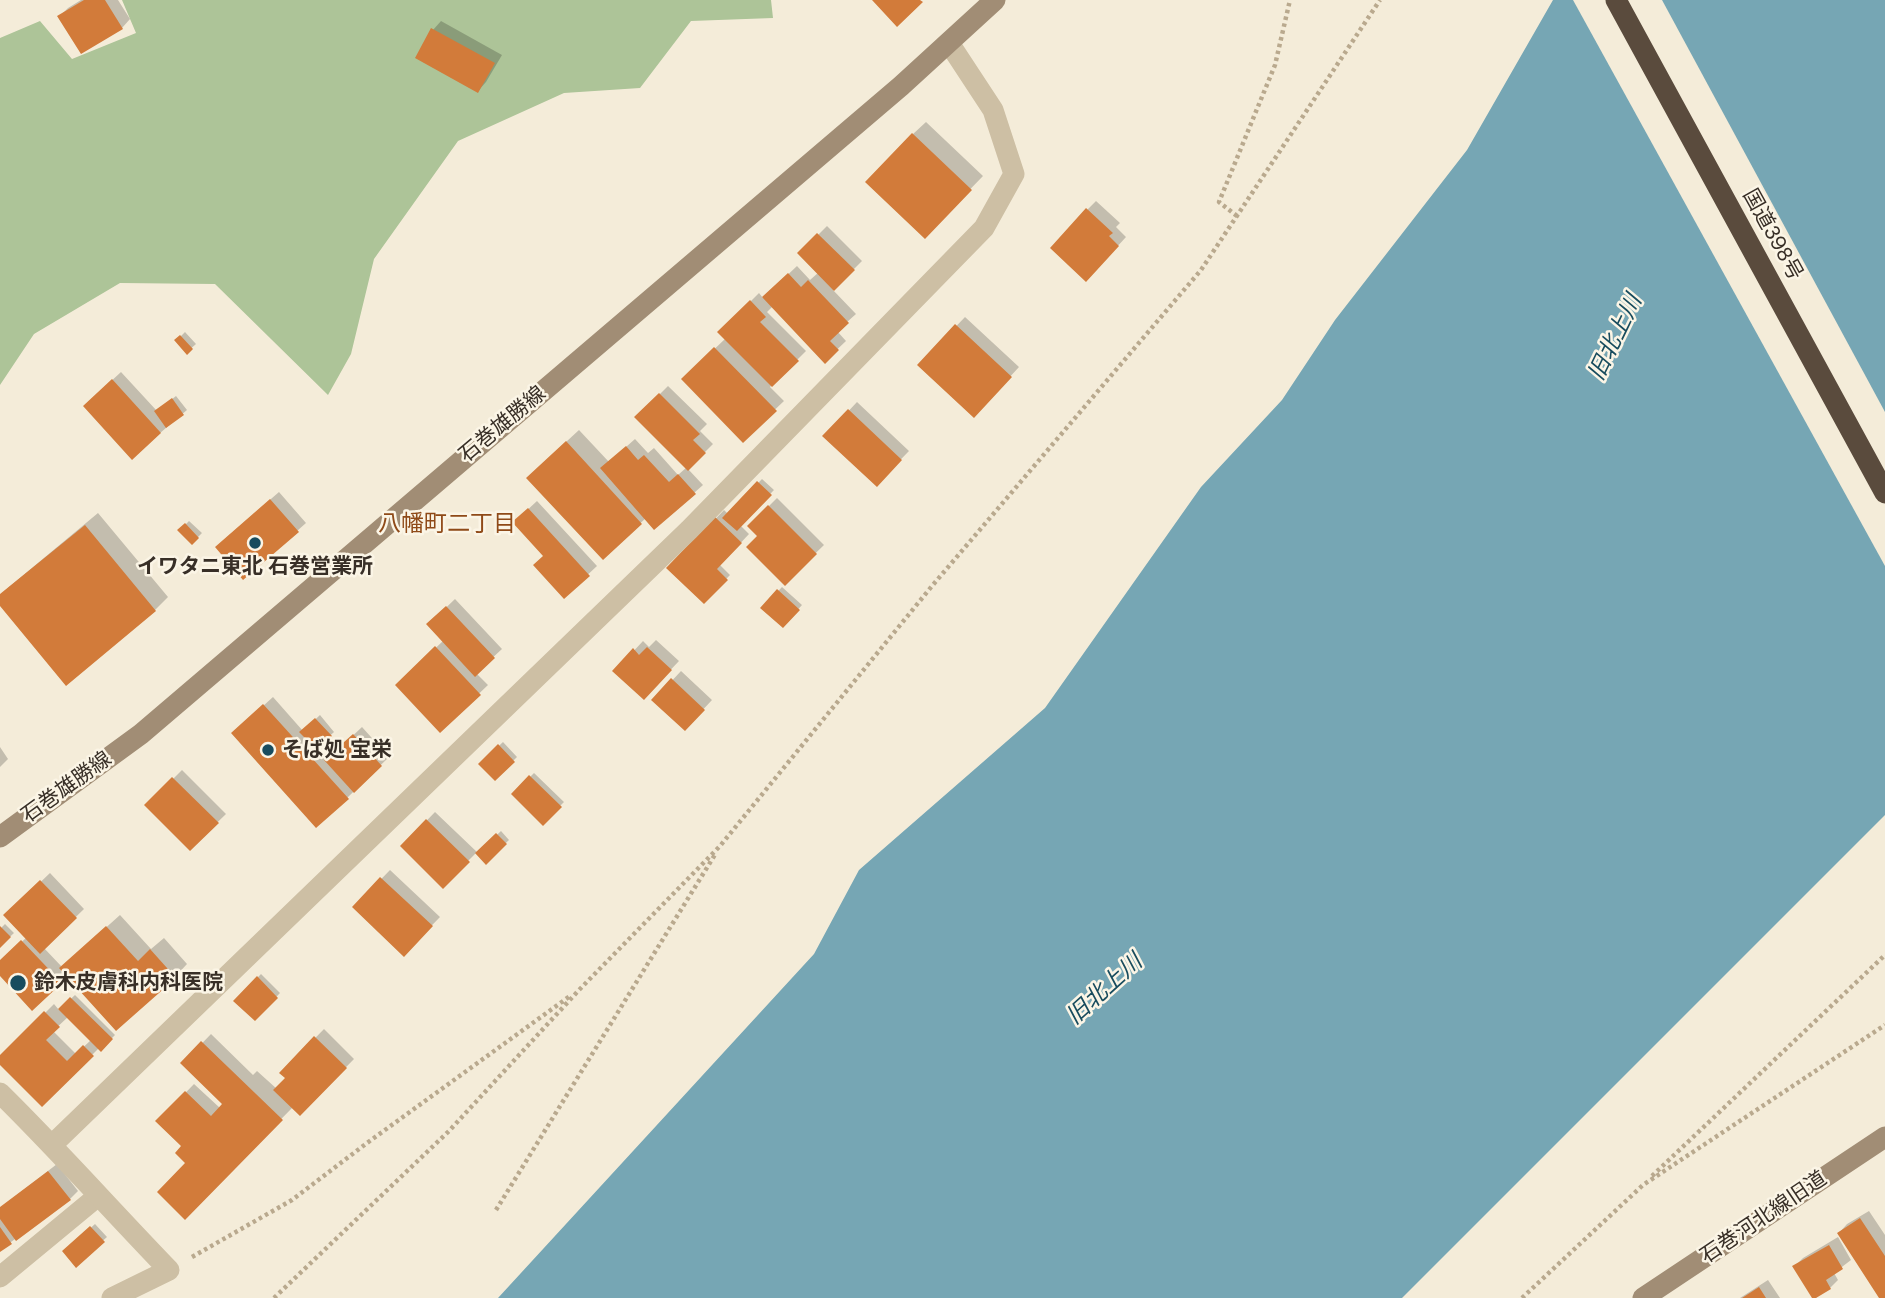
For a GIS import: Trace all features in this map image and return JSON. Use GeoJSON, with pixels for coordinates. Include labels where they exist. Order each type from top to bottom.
{"type":"FeatureCollection","features":[{"type":"Feature","properties":{"kind":"highway","name":"国道398号"},"geometry":{"type":"LineString","coordinates":[[1616,0],[1885,493]]}},
{"type":"Feature","properties":{"kind":"main road","name":"石巻雄勝線"},"geometry":{"type":"LineString","coordinates":[[0,837],[141,734],[870,113],[995,0]]}},
{"type":"Feature","properties":{"kind":"main road","name":"石巻河北線旧道"},"geometry":{"type":"LineString","coordinates":[[1643,1298],[1885,1137]]}},
{"type":"Feature","properties":{"kind":"street"},"geometry":{"type":"LineString","coordinates":[[52,1145],[689,530],[984,228],[1014,174],[993,110],[949,43]]}},
{"type":"Feature","properties":{"kind":"street"},"geometry":{"type":"LineString","coordinates":[[0,1093],[169,1270],[112,1298]]}},
{"type":"Feature","properties":{"kind":"street"},"geometry":{"type":"LineString","coordinates":[[0,1277],[98,1196]]}},
{"type":"Feature","properties":{"kind":"path"},"geometry":{"type":"LineString","coordinates":[[1237,216],[1219,202],[1275,65],[1290,0]]}},
{"type":"Feature","properties":{"kind":"path"},"geometry":{"type":"LineString","coordinates":[[274,1298],[449,1130],[579,990],[720,846],[932,586],[1201,270],[1380,0]]}},
{"type":"Feature","properties":{"kind":"path"},"geometry":{"type":"LineString","coordinates":[[496,1210],[720,846]]}},
{"type":"Feature","properties":{"kind":"path"},"geometry":{"type":"LineString","coordinates":[[1522,1298],[1885,955]]}},
{"type":"Feature","properties":{"kind":"path"},"geometry":{"type":"LineString","coordinates":[[169,1270],[292,1200],[579,990]]}},
{"type":"Feature","properties":{"kind":"path"},"geometry":{"type":"LineString","coordinates":[[1643,1185],[1885,1025]]}},
{"type":"Feature","properties":{"kind":"green space"},"geometry":{"type":"Polygon","coordinates":[[[122,0],[771,0],[773,18],[691,21],[640,88],[564,93],[458,141],[374,259],[351,354],[328,395],[215,284],[120,283],[34,334],[0,385],[0,38],[40,21],[72,59],[136,33],[122,0]]]}},
{"type":"Feature","properties":{"kind":"water","name":"旧北上川"},"geometry":{"type":"Polygon","coordinates":[[[1553,0],[1885,0],[1885,815],[1402,1298],[498,1298],[814,954],[859,870],[1045,708],[1201,487],[1282,400],[1335,320],[1467,150],[1553,0]]]}},
{"type":"Feature","properties":{"kind":"pier"},"geometry":{"type":"Polygon","coordinates":[[[1573,0],[1662,0],[1885,412],[1885,566],[1573,0]]]}},
{"type":"Feature","properties":{"kind":"building"},"geometry":{"type":"Polygon","coordinates":[[[84,0],[105,0],[123,29],[81,54],[57,16],[84,0]]]}},
{"type":"Feature","properties":{"kind":"building"},"geometry":{"type":"Polygon","coordinates":[[[872,0],[920,0],[923,2],[897,27],[872,0]]]}},
{"type":"Feature","properties":{"kind":"building"},"geometry":{"type":"Polygon","coordinates":[[[431,28],[495,63],[478,93],[415,58],[431,28]]]}},
{"type":"Feature","properties":{"kind":"building"},"geometry":{"type":"Polygon","coordinates":[[[912,133],[972,190],[925,239],[865,182],[912,133]]]}},
{"type":"Feature","properties":{"kind":"building"},"geometry":{"type":"Polygon","coordinates":[[[1086,208],[1113,233],[1109,236],[1119,246],[1086,282],[1050,248],[1086,208]]]}},
{"type":"Feature","properties":{"kind":"building"},"geometry":{"type":"Polygon","coordinates":[[[817,233],[855,270],[834,291],[797,253],[817,233]]]}},
{"type":"Feature","properties":{"kind":"building"},"geometry":{"type":"Polygon","coordinates":[[[788,273],[801,287],[808,280],[849,323],[830,341],[839,350],[825,364],[762,297],[788,273]]]}},
{"type":"Feature","properties":{"kind":"building"},"geometry":{"type":"Polygon","coordinates":[[[750,300],[766,317],[760,322],[799,361],[772,387],[717,332],[750,300]]]}},
{"type":"Feature","properties":{"kind":"building"},"geometry":{"type":"Polygon","coordinates":[[[955,324],[1012,377],[974,418],[917,365],[955,324]]]}},
{"type":"Feature","properties":{"kind":"building"},"geometry":{"type":"Polygon","coordinates":[[[180,335],[193,349],[187,355],[174,340],[180,335]]]}},
{"type":"Feature","properties":{"kind":"building"},"geometry":{"type":"Polygon","coordinates":[[[714,347],[777,411],[743,443],[681,379],[714,347]]]}},
{"type":"Feature","properties":{"kind":"building"},"geometry":{"type":"Polygon","coordinates":[[[112,379],[161,433],[132,460],[83,406],[112,379]]]}},
{"type":"Feature","properties":{"kind":"building"},"geometry":{"type":"Polygon","coordinates":[[[659,393],[700,434],[693,440],[706,453],[688,471],[634,417],[659,393]]]}},
{"type":"Feature","properties":{"kind":"building"},"geometry":{"type":"Polygon","coordinates":[[[172,398],[184,415],[166,428],[154,411],[172,398]]]}},
{"type":"Feature","properties":{"kind":"building"},"geometry":{"type":"Polygon","coordinates":[[[848,409],[902,460],[877,487],[822,436],[848,409]]]}},
{"type":"Feature","properties":{"kind":"building"},"geometry":{"type":"Polygon","coordinates":[[[566,441],[642,524],[603,560],[526,478],[566,441]]]}},
{"type":"Feature","properties":{"kind":"building"},"geometry":{"type":"Polygon","coordinates":[[[626,446],[638,460],[644,455],[669,482],[678,474],[696,494],[654,530],[600,468],[626,446]]]}},
{"type":"Feature","properties":{"kind":"building"},"geometry":{"type":"Polygon","coordinates":[[[757,481],[772,495],[737,531],[722,518],[757,481]]]}},
{"type":"Feature","properties":{"kind":"building"},"geometry":{"type":"Polygon","coordinates":[[[270,499],[299,532],[243,580],[215,547],[270,499]]]}},
{"type":"Feature","properties":{"kind":"building"},"geometry":{"type":"Polygon","coordinates":[[[768,505],[817,554],[785,586],[746,547],[757,536],[747,526],[768,505]]]}},
{"type":"Feature","properties":{"kind":"building"},"geometry":{"type":"Polygon","coordinates":[[[528,508],[590,576],[564,599],[533,565],[543,556],[512,522],[528,508]]]}},
{"type":"Feature","properties":{"kind":"building"},"geometry":{"type":"Polygon","coordinates":[[[715,517],[742,543],[717,569],[728,580],[704,604],[666,568],[715,517]]]}},
{"type":"Feature","properties":{"kind":"building"},"geometry":{"type":"Polygon","coordinates":[[[185,523],[199,538],[192,545],[177,530],[185,523]]]}},
{"type":"Feature","properties":{"kind":"building"},"geometry":{"type":"Polygon","coordinates":[[[85,525],[156,611],[66,686],[0,606],[0,594],[85,525]]]}},
{"type":"Feature","properties":{"kind":"building"},"geometry":{"type":"Polygon","coordinates":[[[777,589],[800,610],[783,628],[760,608],[777,589]]]}},
{"type":"Feature","properties":{"kind":"building"},"geometry":{"type":"Polygon","coordinates":[[[446,606],[495,658],[475,677],[426,624],[446,606]]]}},
{"type":"Feature","properties":{"kind":"building"},"geometry":{"type":"Polygon","coordinates":[[[435,646],[481,695],[440,733],[395,685],[435,646]]]}},
{"type":"Feature","properties":{"kind":"building"},"geometry":{"type":"Polygon","coordinates":[[[647,647],[672,670],[644,700],[612,671],[633,648],[639,655],[647,647]]]}},
{"type":"Feature","properties":{"kind":"building"},"geometry":{"type":"Polygon","coordinates":[[[671,678],[705,710],[685,731],[651,700],[671,678]]]}},
{"type":"Feature","properties":{"kind":"building"},"geometry":{"type":"Polygon","coordinates":[[[263,704],[349,799],[316,828],[231,733],[263,704]]]}},
{"type":"Feature","properties":{"kind":"building"},"geometry":{"type":"Polygon","coordinates":[[[315,718],[332,736],[317,750],[299,732],[315,718]]]}},
{"type":"Feature","properties":{"kind":"building"},"geometry":{"type":"Polygon","coordinates":[[[353,734],[382,766],[354,793],[324,760],[353,734]]]}},
{"type":"Feature","properties":{"kind":"building"},"geometry":{"type":"Polygon","coordinates":[[[498,744],[515,762],[495,781],[478,764],[498,744]]]}},
{"type":"Feature","properties":{"kind":"building"},"geometry":{"type":"Polygon","coordinates":[[[529,775],[562,807],[543,826],[511,794],[529,775]]]}},
{"type":"Feature","properties":{"kind":"building"},"geometry":{"type":"Polygon","coordinates":[[[172,777],[219,823],[190,851],[144,805],[172,777]]]}},
{"type":"Feature","properties":{"kind":"building"},"geometry":{"type":"Polygon","coordinates":[[[426,819],[470,862],[443,889],[400,846],[426,819]]]}},
{"type":"Feature","properties":{"kind":"building"},"geometry":{"type":"Polygon","coordinates":[[[496,833],[507,844],[486,865],[475,853],[496,833]]]}},
{"type":"Feature","properties":{"kind":"building"},"geometry":{"type":"Polygon","coordinates":[[[380,877],[433,926],[404,957],[352,907],[380,877]]]}},
{"type":"Feature","properties":{"kind":"building"},"geometry":{"type":"Polygon","coordinates":[[[40,880],[77,918],[40,954],[3,915],[40,880]]]}},
{"type":"Feature","properties":{"kind":"building"},"geometry":{"type":"Polygon","coordinates":[[[0,926],[11,937],[0,948],[0,926]]]}},
{"type":"Feature","properties":{"kind":"building"},"geometry":{"type":"Polygon","coordinates":[[[106,926],[138,961],[150,949],[176,978],[116,1031],[59,968],[106,926]]]}},
{"type":"Feature","properties":{"kind":"building"},"geometry":{"type":"Polygon","coordinates":[[[21,940],[62,983],[32,1011],[0,976],[0,960],[21,940]]]}},
{"type":"Feature","properties":{"kind":"building"},"geometry":{"type":"Polygon","coordinates":[[[257,976],[278,998],[255,1021],[233,1001],[257,976]]]}},
{"type":"Feature","properties":{"kind":"building"},"geometry":{"type":"Polygon","coordinates":[[[70,997],[113,1039],[101,1052],[58,1009],[70,997]]]}},
{"type":"Feature","properties":{"kind":"building"},"geometry":{"type":"Polygon","coordinates":[[[44,1011],[60,1027],[46,1040],[67,1061],[83,1045],[94,1056],[42,1107],[0,1065],[0,1055],[44,1011]]]}},
{"type":"Feature","properties":{"kind":"building"},"geometry":{"type":"Polygon","coordinates":[[[314,1036],[347,1068],[300,1116],[273,1090],[285,1078],[279,1073],[314,1036]]]}},
{"type":"Feature","properties":{"kind":"building"},"geometry":{"type":"Polygon","coordinates":[[[201,1041],[283,1120],[185,1220],[157,1192],[185,1163],[175,1153],[181,1146],[155,1121],[185,1091],[211,1116],[222,1104],[180,1063],[201,1041]]]}},
{"type":"Feature","properties":{"kind":"building"},"geometry":{"type":"Polygon","coordinates":[[[48,1171],[71,1200],[16,1241],[0,1219],[0,1207],[48,1171]]]}},
{"type":"Feature","properties":{"kind":"building"},"geometry":{"type":"Polygon","coordinates":[[[1860,1218],[1885,1256],[1885,1298],[1879,1298],[1837,1233],[1860,1218]]]}},
{"type":"Feature","properties":{"kind":"building"},"geometry":{"type":"Polygon","coordinates":[[[90,1226],[105,1242],[76,1268],[62,1251],[90,1226]]]}},
{"type":"Feature","properties":{"kind":"building"},"geometry":{"type":"Polygon","coordinates":[[[0,1227],[12,1244],[0,1252],[0,1227]]]}},
{"type":"Feature","properties":{"kind":"building"},"geometry":{"type":"Polygon","coordinates":[[[1829,1245],[1843,1269],[1826,1280],[1831,1289],[1812,1298],[1792,1266],[1829,1245]]]}},
{"type":"Feature","properties":{"kind":"building"},"geometry":{"type":"Polygon","coordinates":[[[1759,1287],[1766,1298],[1742,1298],[1759,1287]]]}},
{"type":"Feature","properties":{"kind":"place","name":"イワタニ東北 石巻営業所"},"geometry":{"type":"Point","coordinates":[255,543]}},
{"type":"Feature","properties":{"kind":"place","name":"そば処 宝栄"},"geometry":{"type":"Point","coordinates":[268,750]}},
{"type":"Feature","properties":{"kind":"place","name":"鈴木皮膚科内科医院"},"geometry":{"type":"Point","coordinates":[18,983]}},
{"type":"Feature","properties":{"kind":"district","name":"八幡町二丁目"},"geometry":{"type":"Point","coordinates":[447,525]}}]}
